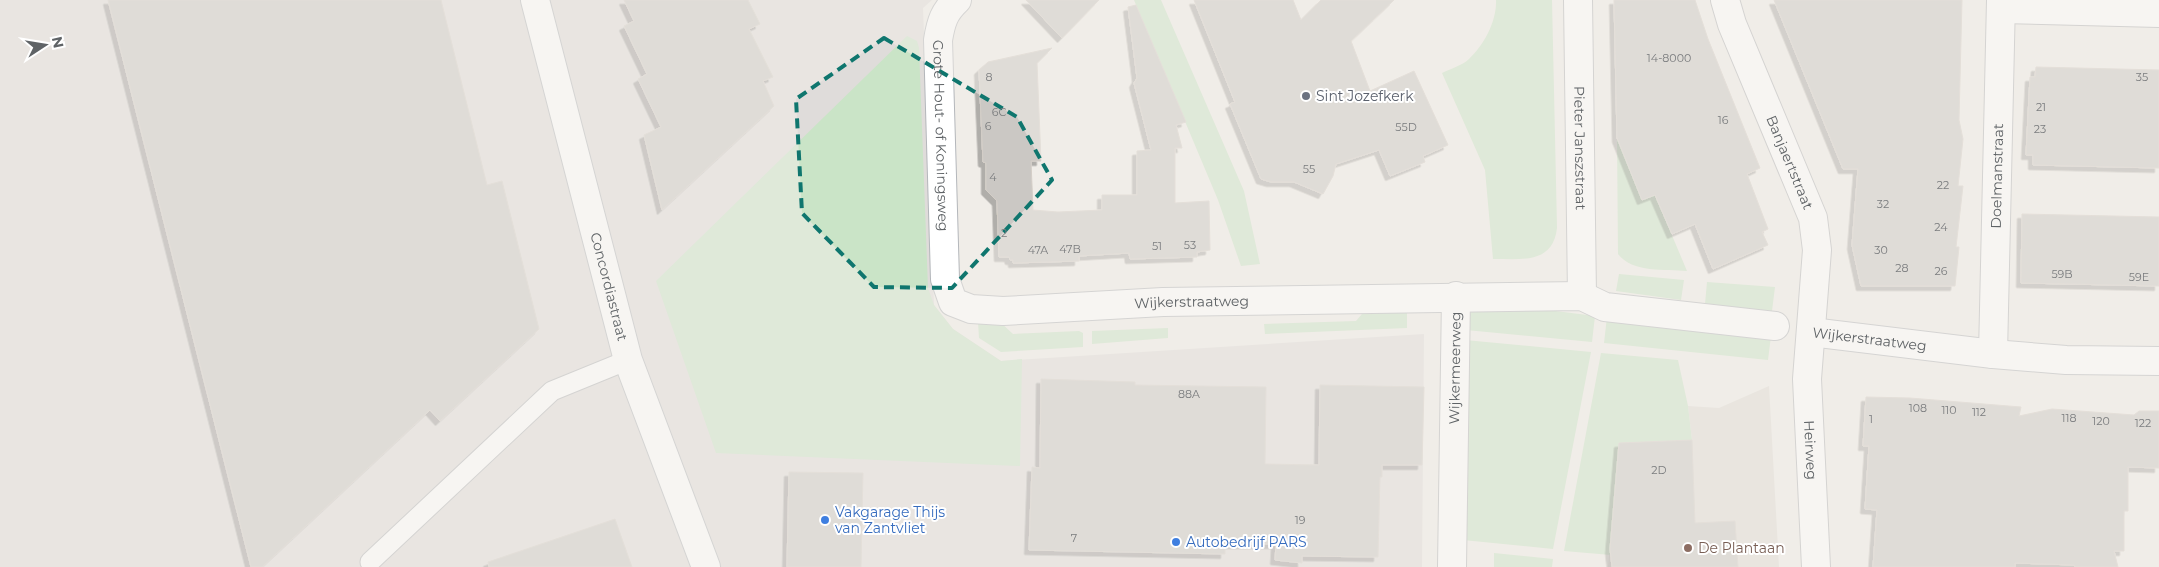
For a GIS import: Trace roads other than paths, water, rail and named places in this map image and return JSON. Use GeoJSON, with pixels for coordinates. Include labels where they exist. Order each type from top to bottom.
{"type":"FeatureCollection","features":[{"type":"Feature","properties":{"kind":"street","name":"Concordiastraat"},"geometry":{"type":"LineString","coordinates":[[535,0],[628,360],[706,567]]}},
{"type":"Feature","properties":{"kind":"street","name":"Grote Hout- of Koningsweg"},"geometry":{"type":"LineString","coordinates":[[945,278],[938,40],[941,21],[947,9],[957,0]]}},
{"type":"Feature","properties":{"kind":"street","name":"Pieter Janszstraat"},"geometry":{"type":"LineString","coordinates":[[1578,0],[1582,296]]}},
{"type":"Feature","properties":{"kind":"street","name":"Banjaertstraat"},"geometry":{"type":"LineString","coordinates":[[1725,0],[1732,24],[1812,218],[1817,250],[1811,332]]}},
{"type":"Feature","properties":{"kind":"street"},"geometry":{"type":"LineString","coordinates":[[2001,5],[2159,13]]}},
{"type":"Feature","properties":{"kind":"street","name":"Doelmanstraat"},"geometry":{"type":"LineString","coordinates":[[1992,354],[2001,5]]}},
{"type":"Feature","properties":{"kind":"street","name":"Wijkerstraatweg"},"geometry":{"type":"LineString","coordinates":[[945,278],[953,302],[972,309],[1003,311],[1163,302],[1456,296]]}},
{"type":"Feature","properties":{"kind":"street","name":"Wijkermeerweg"},"geometry":{"type":"LineString","coordinates":[[1452,567],[1456,296],[1582,296]]}},
{"type":"Feature","properties":{"kind":"street","name":"Wijkerstraatweg"},"geometry":{"type":"LineString","coordinates":[[1582,296],[1605,307],[1775,326],[1992,354],[2066,360],[2159,361]]}},
{"type":"Feature","properties":{"kind":"street","name":"Heirweg"},"geometry":{"type":"LineString","coordinates":[[1811,332],[1807,379],[1816,567]]}},
{"type":"Feature","properties":{"kind":"lane"},"geometry":{"type":"LineString","coordinates":[[370,562],[552,391],[628,360]]}},
{"type":"Feature","properties":{"kind":"place","name":"Sint Jozefkerk"},"geometry":{"type":"Point","coordinates":[1306,96]}},
{"type":"Feature","properties":{"kind":"place","name":"Vakgarage Thijs van Zantvliet"},"geometry":{"type":"Point","coordinates":[825,520]}},
{"type":"Feature","properties":{"kind":"place","name":"Autobedrijf PARS"},"geometry":{"type":"Point","coordinates":[1176,542]}},
{"type":"Feature","properties":{"kind":"place","name":"De Plantaan"},"geometry":{"type":"Point","coordinates":[1688,548]}}]}
